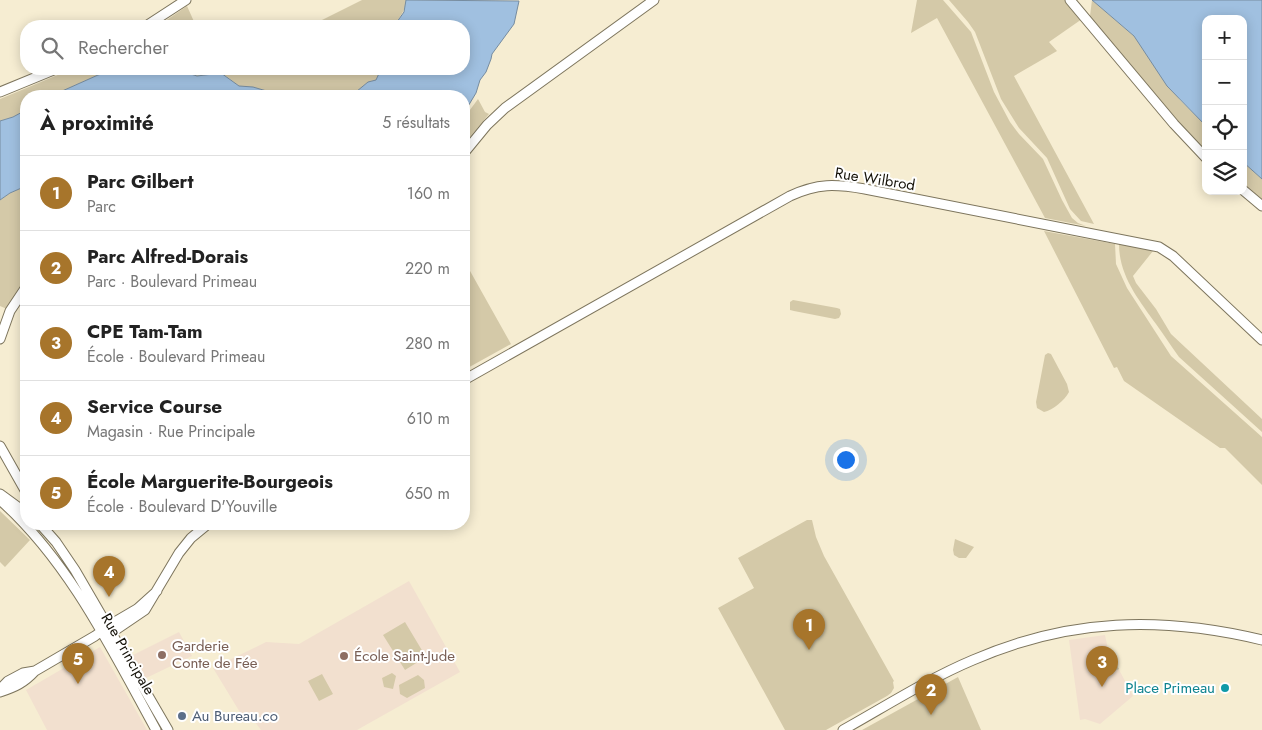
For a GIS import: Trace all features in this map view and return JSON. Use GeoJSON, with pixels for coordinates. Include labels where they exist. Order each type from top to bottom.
{"type":"FeatureCollection","features":[{"type":"Feature","properties":{"kind":"street"},"geometry":{"type":"LineString","coordinates":[[155,20],[186,0]]}},
{"type":"Feature","properties":{"kind":"street"},"geometry":{"type":"LineString","coordinates":[[470,146],[504,108],[654,0]]}},
{"type":"Feature","properties":{"kind":"street"},"geometry":{"type":"LineString","coordinates":[[1070,0],[1174,124],[1202,154]]}},
{"type":"Feature","properties":{"kind":"street"},"geometry":{"type":"LineString","coordinates":[[0,92],[41,75]]}},
{"type":"Feature","properties":{"kind":"street","name":"Rue Wilbrod"},"geometry":{"type":"LineString","coordinates":[[470,377],[790,196],[815,186],[827,185],[865,189],[1159,247],[1173,256],[1262,340]]}},
{"type":"Feature","properties":{"kind":"street"},"geometry":{"type":"LineString","coordinates":[[1247,193],[1262,206]]}},
{"type":"Feature","properties":{"kind":"street"},"geometry":{"type":"LineString","coordinates":[[1,336],[10,311],[20,296]]}},
{"type":"Feature","properties":{"kind":"street"},"geometry":{"type":"LineString","coordinates":[[0,446],[20,481]]}},
{"type":"Feature","properties":{"kind":"street"},"geometry":{"type":"LineString","coordinates":[[0,494],[20,509]]}},
{"type":"Feature","properties":{"kind":"street","name":"Rue Principale"},"geometry":{"type":"LineString","coordinates":[[0,500],[20,518]]}},
{"type":"Feature","properties":{"kind":"street","name":"Rue Principale"},"geometry":{"type":"LineString","coordinates":[[31,530],[46,547],[107,630],[168,730]]}},
{"type":"Feature","properties":{"kind":"street","name":"Rue Principale"},"geometry":{"type":"LineString","coordinates":[[46,530],[51,536]]}},
{"type":"Feature","properties":{"kind":"street","name":"Rue Principale"},"geometry":{"type":"LineString","coordinates":[[48,530],[75,570],[156,730]]}},
{"type":"Feature","properties":{"kind":"street"},"geometry":{"type":"LineString","coordinates":[[0,690],[12,688],[27,680],[34,671],[107,630],[137,608],[157,591],[183,547],[200,530]]}},
{"type":"Feature","properties":{"kind":"street"},"geometry":{"type":"LineString","coordinates":[[843,730],[908,693],[973,660],[1015,644],[1053,634],[1116,625],[1161,624],[1214,630],[1262,640]]}},
{"type":"Feature","properties":{"kind":"shaded area"},"geometry":{"type":"Polygon","coordinates":[[[362,0],[406,0],[404,11],[398,20],[322,20],[362,0]]]}},
{"type":"Feature","properties":{"kind":"shaded area"},"geometry":{"type":"Polygon","coordinates":[[[917,0],[943,0],[971,32],[994,92],[1010,122],[1043,159],[1072,218],[1086,226],[1045,218],[937,18],[911,33],[917,0]]]}},
{"type":"Feature","properties":{"kind":"shaded area"},"geometry":{"type":"Polygon","coordinates":[[[949,0],[1066,0],[1082,19],[1049,42],[1057,51],[1014,76],[1094,224],[1081,221],[1070,209],[1047,158],[1019,128],[1001,99],[975,32],[949,0]]]}},
{"type":"Feature","properties":{"kind":"shaded area"},"geometry":{"type":"Polygon","coordinates":[[[1092,0],[1134,36],[1180,100],[1202,122],[1202,148],[1187,133],[1090,16],[1092,0]]]}},
{"type":"Feature","properties":{"kind":"shaded area"},"geometry":{"type":"Polygon","coordinates":[[[187,6],[193,20],[167,20],[187,6]]]}},
{"type":"Feature","properties":{"kind":"shaded area"},"geometry":{"type":"Polygon","coordinates":[[[58,75],[98,75],[64,90],[22,90],[58,75]]]}},
{"type":"Feature","properties":{"kind":"shaded area"},"geometry":{"type":"Polygon","coordinates":[[[222,75],[378,75],[376,80],[368,82],[358,90],[263,90],[239,86],[222,75]]]}},
{"type":"Feature","properties":{"kind":"shaded area"},"geometry":{"type":"Polygon","coordinates":[[[20,91],[20,113],[0,121],[0,99],[20,91]]]}},
{"type":"Feature","properties":{"kind":"shaded area"},"geometry":{"type":"Polygon","coordinates":[[[478,99],[485,112],[489,114],[470,137],[470,110],[478,99]]]}},
{"type":"Feature","properties":{"kind":"shaded area"},"geometry":{"type":"Polygon","coordinates":[[[1247,166],[1262,179],[1262,200],[1247,187],[1247,166]]]}},
{"type":"Feature","properties":{"kind":"shaded area"},"geometry":{"type":"Polygon","coordinates":[[[20,189],[20,289],[7,309],[0,306],[0,200],[20,189]]]}},
{"type":"Feature","properties":{"kind":"shaded area"},"geometry":{"type":"Polygon","coordinates":[[[1044,231],[1115,244],[1116,264],[1127,288],[1171,356],[1262,437],[1262,485],[1225,448],[1220,448],[1124,381],[1117,367],[1114,368],[1044,231]]]}},
{"type":"Feature","properties":{"kind":"shaded area"},"geometry":{"type":"Polygon","coordinates":[[[1119,244],[1153,251],[1133,276],[1136,283],[1156,309],[1171,334],[1262,419],[1262,432],[1179,357],[1131,287],[1122,267],[1119,244]]]}},
{"type":"Feature","properties":{"kind":"shaded area"},"geometry":{"type":"Polygon","coordinates":[[[470,271],[511,344],[470,367],[470,271]]]}},
{"type":"Feature","properties":{"kind":"shaded area"},"geometry":{"type":"Polygon","coordinates":[[[793,300],[837,308],[840,309],[841,314],[839,318],[835,319],[790,310],[790,302],[793,300]]]}},
{"type":"Feature","properties":{"kind":"shaded area"},"geometry":{"type":"Polygon","coordinates":[[[1051,354],[1067,384],[1069,392],[1058,404],[1044,412],[1037,408],[1036,402],[1045,355],[1051,354]]]}},
{"type":"Feature","properties":{"kind":"shaded area"},"geometry":{"type":"Polygon","coordinates":[[[0,511],[30,540],[5,567],[0,562],[0,511]]]}},
{"type":"Feature","properties":{"kind":"shaded area"},"geometry":{"type":"Polygon","coordinates":[[[807,520],[812,520],[816,537],[824,556],[894,681],[894,688],[887,696],[826,730],[785,730],[718,608],[754,588],[738,558],[807,520]]]}},
{"type":"Feature","properties":{"kind":"shaded area"},"geometry":{"type":"Polygon","coordinates":[[[955,539],[974,547],[966,558],[959,558],[954,555],[955,539]]]}},
{"type":"Feature","properties":{"kind":"shaded area","name":"École Saint-Jude"},"geometry":{"type":"Polygon","coordinates":[[[409,581],[460,672],[357,730],[261,730],[255,722],[241,714],[213,668],[266,642],[299,644],[409,581]]]}},
{"type":"Feature","properties":{"kind":"shaded area"},"geometry":{"type":"Polygon","coordinates":[[[405,622],[426,657],[405,670],[383,635],[405,622]]]}},
{"type":"Feature","properties":{"kind":"shaded area","name":"Garderie Conte de Fée"},"geometry":{"type":"Polygon","coordinates":[[[179,632],[192,656],[144,679],[131,656],[179,632]]]}},
{"type":"Feature","properties":{"kind":"shaded area"},"geometry":{"type":"Polygon","coordinates":[[[1105,635],[1108,649],[1133,696],[1100,724],[1085,719],[1080,720],[1069,640],[1105,635]]]}},
{"type":"Feature","properties":{"kind":"shaded area"},"geometry":{"type":"Polygon","coordinates":[[[100,647],[147,730],[47,730],[26,690],[100,647]]]}},
{"type":"Feature","properties":{"kind":"shaded area"},"geometry":{"type":"Polygon","coordinates":[[[1108,649],[1119,669],[1112,672],[1109,666],[1105,665],[1102,667],[1101,665],[1089,671],[1088,659],[1108,649]]]}},
{"type":"Feature","properties":{"kind":"shaded area"},"geometry":{"type":"Polygon","coordinates":[[[392,673],[396,676],[393,689],[384,687],[382,678],[392,673]]]}},
{"type":"Feature","properties":{"kind":"shaded area"},"geometry":{"type":"Polygon","coordinates":[[[322,674],[333,694],[319,701],[308,681],[322,674]]]}},
{"type":"Feature","properties":{"kind":"shaded area"},"geometry":{"type":"Polygon","coordinates":[[[418,675],[424,680],[425,688],[407,698],[400,694],[399,685],[418,675]]]}},
{"type":"Feature","properties":{"kind":"shaded area"},"geometry":{"type":"Polygon","coordinates":[[[958,677],[981,730],[862,730],[958,677]]]}},
{"type":"Feature","properties":{"kind":"water"},"geometry":{"type":"Polygon","coordinates":[[[406,0],[519,1],[514,24],[492,54],[486,72],[480,80],[476,93],[470,103],[470,90],[358,90],[368,82],[376,80],[378,75],[470,75],[470,20],[398,20],[404,12],[406,0]]]}},
{"type":"Feature","properties":{"kind":"water"},"geometry":{"type":"Polygon","coordinates":[[[1092,0],[1262,0],[1262,179],[1247,166],[1247,15],[1202,15],[1202,122],[1167,86],[1134,36],[1092,0]]]}},
{"type":"Feature","properties":{"kind":"water"},"geometry":{"type":"Polygon","coordinates":[[[98,75],[224,75],[239,86],[263,90],[64,90],[98,75]]]}},
{"type":"Feature","properties":{"kind":"water"},"geometry":{"type":"Polygon","coordinates":[[[20,113],[20,189],[0,200],[0,121],[20,113]]]}},
{"type":"Feature","properties":{"kind":"place","name":"Service Course"},"geometry":{"type":"Point","coordinates":[109,597]}},
{"type":"Feature","properties":{"kind":"place","name":"Parc Gilbert"},"geometry":{"type":"Point","coordinates":[809,650]}},
{"type":"Feature","properties":{"kind":"place","name":"Garderie Conte de Fée"},"geometry":{"type":"Point","coordinates":[162,655]}},
{"type":"Feature","properties":{"kind":"place","name":"École Saint-Jude"},"geometry":{"type":"Point","coordinates":[344,656]}},
{"type":"Feature","properties":{"kind":"place","name":"École Marguerite-Bourgeois"},"geometry":{"type":"Point","coordinates":[78,684]}},
{"type":"Feature","properties":{"kind":"place","name":"CPE Tam-Tam"},"geometry":{"type":"Point","coordinates":[1102,687]}},
{"type":"Feature","properties":{"kind":"place","name":"Place Primeau"},"geometry":{"type":"Point","coordinates":[1225,688]}},
{"type":"Feature","properties":{"kind":"place","name":"Parc Alfred-Dorais"},"geometry":{"type":"Point","coordinates":[931,715]}},
{"type":"Feature","properties":{"kind":"place","name":"Au Bureau.co"},"geometry":{"type":"Point","coordinates":[182,716]}}]}
